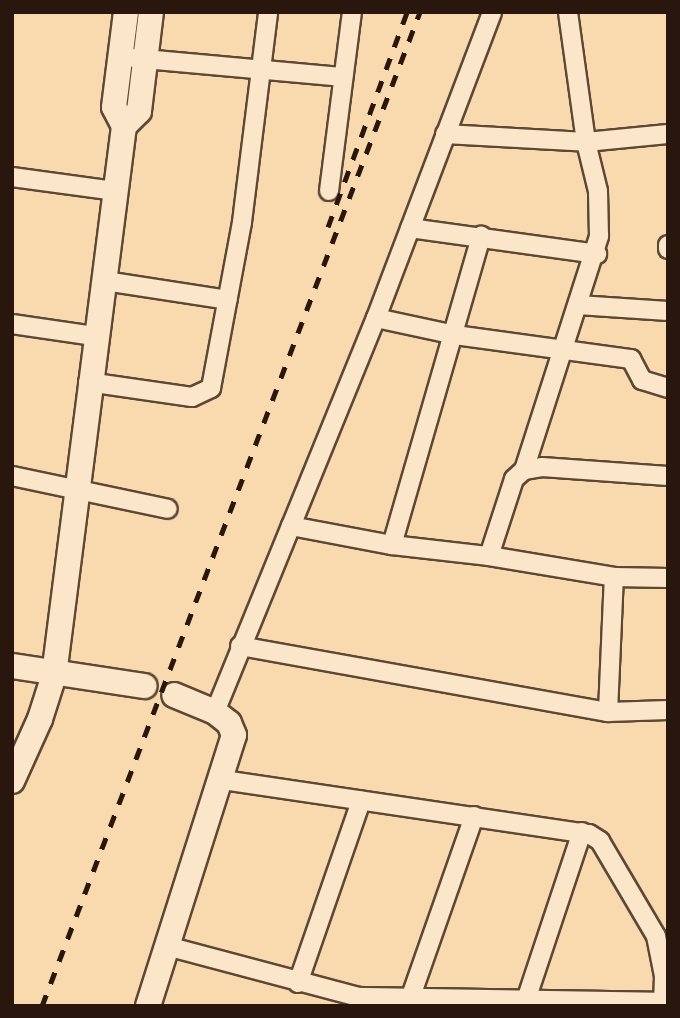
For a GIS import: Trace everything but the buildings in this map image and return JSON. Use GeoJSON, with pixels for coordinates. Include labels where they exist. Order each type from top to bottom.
{"type":"FeatureCollection","features":[{"type":"Feature","properties":{"kind":"street"},"geometry":{"type":"LineString","coordinates":[[12,781],[19,749],[40,719],[54,675],[88,382],[105,281],[124,126],[114,107],[126,12]]}},
{"type":"Feature","properties":{"kind":"street"},"geometry":{"type":"LineString","coordinates":[[124,126],[139,111],[151,12]]}},
{"type":"Feature","properties":{"kind":"street"},"geometry":{"type":"LineString","coordinates":[[88,382],[192,397],[204,394],[215,379],[268,12]]}},
{"type":"Feature","properties":{"kind":"street"},"geometry":{"type":"LineString","coordinates":[[328,191],[352,12]]}},
{"type":"Feature","properties":{"kind":"street"},"geometry":{"type":"LineString","coordinates":[[215,712],[376,318],[492,12]]}},
{"type":"Feature","properties":{"kind":"street"},"geometry":{"type":"LineString","coordinates":[[489,556],[514,479],[524,470],[561,348],[597,254],[598,191],[586,142],[568,12]]}},
{"type":"Feature","properties":{"kind":"street"},"geometry":{"type":"LineString","coordinates":[[120,56],[343,78]]}},
{"type":"Feature","properties":{"kind":"street"},"geometry":{"type":"LineString","coordinates":[[445,134],[586,142],[668,134]]}},
{"type":"Feature","properties":{"kind":"street"},"geometry":{"type":"LineString","coordinates":[[12,177],[116,191]]}},
{"type":"Feature","properties":{"kind":"street"},"geometry":{"type":"LineString","coordinates":[[410,228],[597,254]]}},
{"type":"Feature","properties":{"kind":"street"},"geometry":{"type":"LineString","coordinates":[[392,545],[455,335],[481,236]]}},
{"type":"Feature","properties":{"kind":"street"},"geometry":{"type":"LineString","coordinates":[[105,281],[228,300]]}},
{"type":"Feature","properties":{"kind":"street"},"geometry":{"type":"LineString","coordinates":[[578,304],[668,311]]}},
{"type":"Feature","properties":{"kind":"street"},"geometry":{"type":"LineString","coordinates":[[376,318],[455,335],[631,359],[642,380],[668,387]]}},
{"type":"Feature","properties":{"kind":"street"},"geometry":{"type":"LineString","coordinates":[[12,324],[94,336]]}},
{"type":"Feature","properties":{"kind":"street"},"geometry":{"type":"LineString","coordinates":[[524,470],[542,467],[668,476]]}},
{"type":"Feature","properties":{"kind":"street"},"geometry":{"type":"LineString","coordinates":[[12,477],[168,509]]}},
{"type":"Feature","properties":{"kind":"street"},"geometry":{"type":"LineString","coordinates":[[290,526],[392,545],[489,556],[614,577],[668,578]]}},
{"type":"Feature","properties":{"kind":"street"},"geometry":{"type":"LineString","coordinates":[[608,712],[614,577]]}},
{"type":"Feature","properties":{"kind":"street"},"geometry":{"type":"LineString","coordinates":[[240,646],[608,712],[668,710]]}},
{"type":"Feature","properties":{"kind":"street"},"geometry":{"type":"LineString","coordinates":[[12,666],[54,675],[145,686]]}},
{"type":"Feature","properties":{"kind":"street"},"geometry":{"type":"LineString","coordinates":[[148,1006],[223,780],[234,735],[229,723],[215,712],[174,695]]}},
{"type":"Feature","properties":{"kind":"street"},"geometry":{"type":"LineString","coordinates":[[167,946],[298,983],[336,1000],[410,999],[482,1003],[526,1000],[663,1004],[664,976],[656,936],[600,841],[582,832],[223,780]]}},
{"type":"Feature","properties":{"kind":"street"},"geometry":{"type":"LineString","coordinates":[[298,983],[361,801]]}},
{"type":"Feature","properties":{"kind":"street"},"geometry":{"type":"LineString","coordinates":[[410,999],[474,816]]}},
{"type":"Feature","properties":{"kind":"street"},"geometry":{"type":"LineString","coordinates":[[526,1000],[582,832]]}},
{"type":"Feature","properties":{"kind":"railway"},"geometry":{"type":"LineString","coordinates":[[328,227],[407,12]]}},
{"type":"Feature","properties":{"kind":"railway"},"geometry":{"type":"LineString","coordinates":[[42,1006],[420,12]]}}]}
